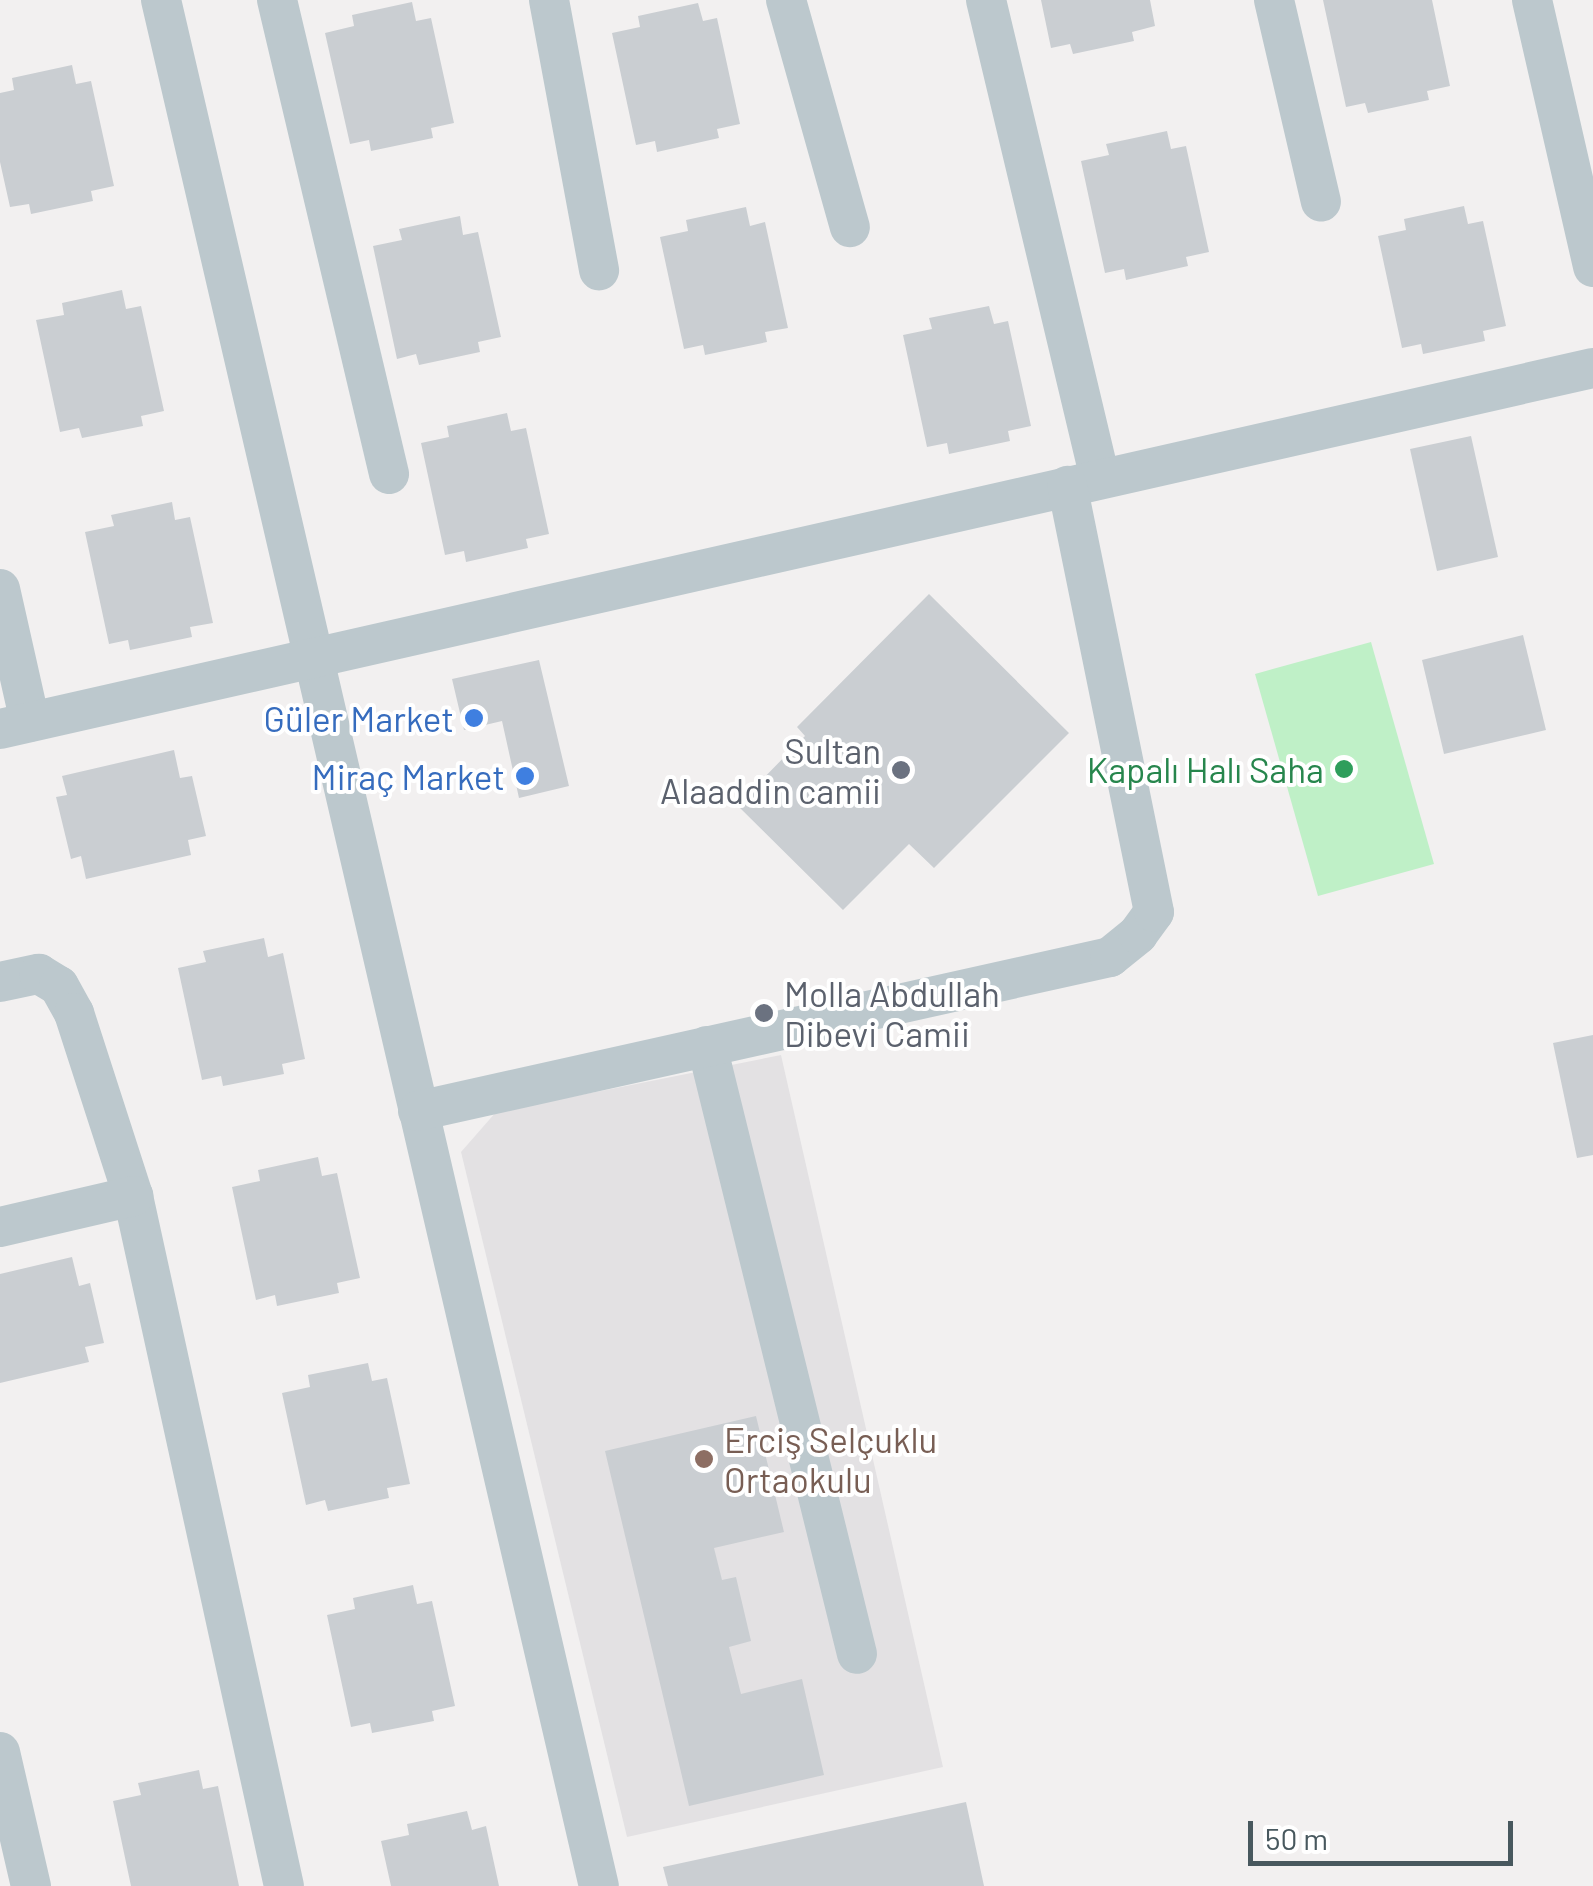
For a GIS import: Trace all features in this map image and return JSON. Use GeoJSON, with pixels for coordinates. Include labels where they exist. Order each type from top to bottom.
{"type":"FeatureCollection","features":[{"type":"Feature","properties":{"kind":"street"},"geometry":{"type":"LineString","coordinates":[[160,0],[600,1886]]}},
{"type":"Feature","properties":{"kind":"street"},"geometry":{"type":"LineString","coordinates":[[277,0],[389,474]]}},
{"type":"Feature","properties":{"kind":"street"},"geometry":{"type":"LineString","coordinates":[[550,0],[600,270]]}},
{"type":"Feature","properties":{"kind":"street"},"geometry":{"type":"LineString","coordinates":[[786,0],[850,227]]}},
{"type":"Feature","properties":{"kind":"street"},"geometry":{"type":"LineString","coordinates":[[418,1110],[1110,957],[1154,912],[1084,482],[986,0]]}},
{"type":"Feature","properties":{"kind":"street"},"geometry":{"type":"LineString","coordinates":[[1274,0],[1321,202]]}},
{"type":"Feature","properties":{"kind":"street"},"geometry":{"type":"LineString","coordinates":[[1532,0],[1593,267]]}},
{"type":"Feature","properties":{"kind":"street"},"geometry":{"type":"LineString","coordinates":[[0,590],[15,726],[1593,368]]}},
{"type":"Feature","properties":{"kind":"street"},"geometry":{"type":"LineString","coordinates":[[0,982],[38,974],[59,986],[74,1013],[133,1196],[284,1886]]}},
{"type":"Feature","properties":{"kind":"street"},"geometry":{"type":"LineString","coordinates":[[707,1046],[857,1654]]}},
{"type":"Feature","properties":{"kind":"street"},"geometry":{"type":"LineString","coordinates":[[0,1228],[133,1196]]}},
{"type":"Feature","properties":{"kind":"street"},"geometry":{"type":"LineString","coordinates":[[0,1752],[31,1886]]}},
{"type":"Feature","properties":{"kind":"shaded area","name":"Erciş Selçuklu Ortaokulu"},"geometry":{"type":"Polygon","coordinates":[[[781,1055],[943,1767],[627,1837],[461,1152],[496,1112],[781,1055]]]}},
{"type":"Feature","properties":{"kind":"green space","name":"Kapalı Halı Saha"},"geometry":{"type":"Polygon","coordinates":[[[1371,642],[1434,864],[1318,896],[1255,674],[1371,642]]]}},
{"type":"Feature","properties":{"kind":"building"},"geometry":{"type":"Polygon","coordinates":[[[1041,0],[1150,0],[1155,26],[1132,32],[1134,41],[1073,54],[1070,44],[1051,48],[1041,0]]]}},
{"type":"Feature","properties":{"kind":"building"},"geometry":{"type":"Polygon","coordinates":[[[1323,0],[1432,0],[1450,86],[1427,91],[1429,100],[1368,113],[1365,103],[1346,107],[1323,0]]]}},
{"type":"Feature","properties":{"kind":"building"},"geometry":{"type":"Polygon","coordinates":[[[412,2],[416,21],[431,18],[454,123],[431,128],[433,138],[371,151],[369,140],[350,144],[325,33],[354,26],[352,15],[412,2]]]}},
{"type":"Feature","properties":{"kind":"building"},"geometry":{"type":"Polygon","coordinates":[[[698,3],[703,21],[717,18],[740,124],[717,129],[719,138],[657,152],[655,141],[636,145],[612,33],[640,27],[638,16],[698,3]]]}},
{"type":"Feature","properties":{"kind":"building"},"geometry":{"type":"Polygon","coordinates":[[[72,65],[76,84],[91,81],[114,186],[91,191],[93,201],[31,214],[29,204],[10,207],[0,162],[0,93],[14,90],[12,78],[72,65]]]}},
{"type":"Feature","properties":{"kind":"building"},"geometry":{"type":"Polygon","coordinates":[[[1167,131],[1171,149],[1186,146],[1209,252],[1186,257],[1188,266],[1126,280],[1124,269],[1105,273],[1081,161],[1109,155],[1106,144],[1167,131]]]}},
{"type":"Feature","properties":{"kind":"building"},"geometry":{"type":"Polygon","coordinates":[[[1464,206],[1468,224],[1483,221],[1506,326],[1483,331],[1485,341],[1423,354],[1421,344],[1402,348],[1378,236],[1406,230],[1404,219],[1464,206]]]}},
{"type":"Feature","properties":{"kind":"building"},"geometry":{"type":"Polygon","coordinates":[[[746,207],[750,226],[765,222],[788,328],[765,332],[767,342],[705,355],[703,345],[684,349],[660,237],[688,231],[686,220],[746,207]]]}},
{"type":"Feature","properties":{"kind":"building"},"geometry":{"type":"Polygon","coordinates":[[[460,216],[463,235],[478,232],[501,337],[478,342],[480,352],[419,365],[416,354],[397,359],[373,246],[402,240],[399,229],[460,216]]]}},
{"type":"Feature","properties":{"kind":"building"},"geometry":{"type":"Polygon","coordinates":[[[122,290],[126,309],[141,306],[164,411],[141,416],[143,426],[82,438],[79,428],[60,432],[36,320],[64,315],[62,303],[122,290]]]}},
{"type":"Feature","properties":{"kind":"building"},"geometry":{"type":"Polygon","coordinates":[[[989,306],[994,324],[1008,321],[1031,426],[1008,431],[1010,441],[949,454],[947,443],[927,447],[903,335],[932,329],[929,318],[989,306]]]}},
{"type":"Feature","properties":{"kind":"building"},"geometry":{"type":"Polygon","coordinates":[[[507,413],[511,431],[526,428],[549,534],[526,539],[528,548],[466,562],[464,551],[445,555],[421,443],[449,437],[447,426],[507,413]]]}},
{"type":"Feature","properties":{"kind":"building"},"geometry":{"type":"Polygon","coordinates":[[[1471,436],[1498,557],[1437,571],[1410,449],[1471,436]]]}},
{"type":"Feature","properties":{"kind":"building"},"geometry":{"type":"Polygon","coordinates":[[[172,502],[175,520],[190,517],[213,623],[190,627],[192,637],[130,650],[128,640],[109,644],[85,532],[114,526],[111,515],[172,502]]]}},
{"type":"Feature","properties":{"kind":"building","name":"Sultan Alaaddin camii"},"geometry":{"type":"Polygon","coordinates":[[[929,594],[1069,733],[934,868],[909,844],[843,910],[737,805],[805,736],[797,727],[929,594]]]}},
{"type":"Feature","properties":{"kind":"building"},"geometry":{"type":"Polygon","coordinates":[[[1523,635],[1546,730],[1444,754],[1422,660],[1523,635]]]}},
{"type":"Feature","properties":{"kind":"building"},"geometry":{"type":"Polygon","coordinates":[[[539,660],[569,786],[519,798],[502,721],[464,730],[452,679],[539,660]]]}},
{"type":"Feature","properties":{"kind":"building"},"geometry":{"type":"Polygon","coordinates":[[[174,750],[180,778],[192,776],[206,836],[188,840],[191,855],[86,879],[81,856],[71,859],[56,797],[67,795],[62,776],[174,750]]]}},
{"type":"Feature","properties":{"kind":"building"},"geometry":{"type":"Polygon","coordinates":[[[264,938],[268,957],[283,953],[305,1059],[282,1064],[284,1074],[223,1086],[221,1076],[202,1080],[178,968],[206,962],[203,951],[264,938]]]}},
{"type":"Feature","properties":{"kind":"building"},"geometry":{"type":"Polygon","coordinates":[[[1593,1035],[1593,1155],[1577,1158],[1553,1043],[1593,1035]]]}},
{"type":"Feature","properties":{"kind":"building"},"geometry":{"type":"Polygon","coordinates":[[[318,1157],[322,1176],[337,1173],[360,1278],[337,1283],[339,1293],[277,1306],[275,1295],[256,1300],[232,1187],[260,1181],[258,1170],[318,1157]]]}},
{"type":"Feature","properties":{"kind":"building"},"geometry":{"type":"Polygon","coordinates":[[[72,1257],[79,1286],[90,1283],[104,1343],[85,1347],[89,1362],[0,1383],[0,1274],[72,1257]]]}},
{"type":"Feature","properties":{"kind":"building"},"geometry":{"type":"Polygon","coordinates":[[[368,1363],[372,1381],[387,1378],[410,1484],[387,1488],[389,1498],[328,1511],[325,1500],[306,1505],[282,1393],[310,1387],[308,1375],[368,1363]]]}},
{"type":"Feature","properties":{"kind":"building"},"geometry":{"type":"Polygon","coordinates":[[[756,1416],[784,1532],[714,1548],[722,1580],[736,1577],[751,1641],[729,1647],[741,1694],[802,1679],[824,1775],[689,1806],[605,1451],[756,1416]]]}},
{"type":"Feature","properties":{"kind":"building"},"geometry":{"type":"Polygon","coordinates":[[[413,1585],[417,1604],[432,1601],[455,1706],[432,1711],[434,1721],[372,1733],[370,1723],[351,1727],[327,1615],[355,1609],[353,1598],[413,1585]]]}},
{"type":"Feature","properties":{"kind":"building"},"geometry":{"type":"Polygon","coordinates":[[[199,1770],[203,1789],[218,1786],[239,1886],[131,1886],[113,1801],[141,1795],[138,1783],[199,1770]]]}},
{"type":"Feature","properties":{"kind":"building"},"geometry":{"type":"Polygon","coordinates":[[[966,1802],[984,1886],[668,1886],[663,1867],[966,1802]]]}},
{"type":"Feature","properties":{"kind":"building"},"geometry":{"type":"Polygon","coordinates":[[[467,1811],[472,1830],[486,1826],[499,1886],[391,1886],[381,1841],[409,1835],[407,1824],[467,1811]]]}},
{"type":"Feature","properties":{"kind":"place","name":"Güler Market"},"geometry":{"type":"Point","coordinates":[474,718]}},
{"type":"Feature","properties":{"kind":"place","name":"Kapalı Halı Saha"},"geometry":{"type":"Point","coordinates":[1344,769]}},
{"type":"Feature","properties":{"kind":"place","name":"Sultan Alaaddin camii"},"geometry":{"type":"Point","coordinates":[901,770]}},
{"type":"Feature","properties":{"kind":"place","name":"Miraç Market"},"geometry":{"type":"Point","coordinates":[525,776]}},
{"type":"Feature","properties":{"kind":"place","name":"Molla Abdullah Dibevi Camii"},"geometry":{"type":"Point","coordinates":[764,1013]}},
{"type":"Feature","properties":{"kind":"place","name":"Erciş Selçuklu Ortaokulu"},"geometry":{"type":"Point","coordinates":[704,1459]}}]}
